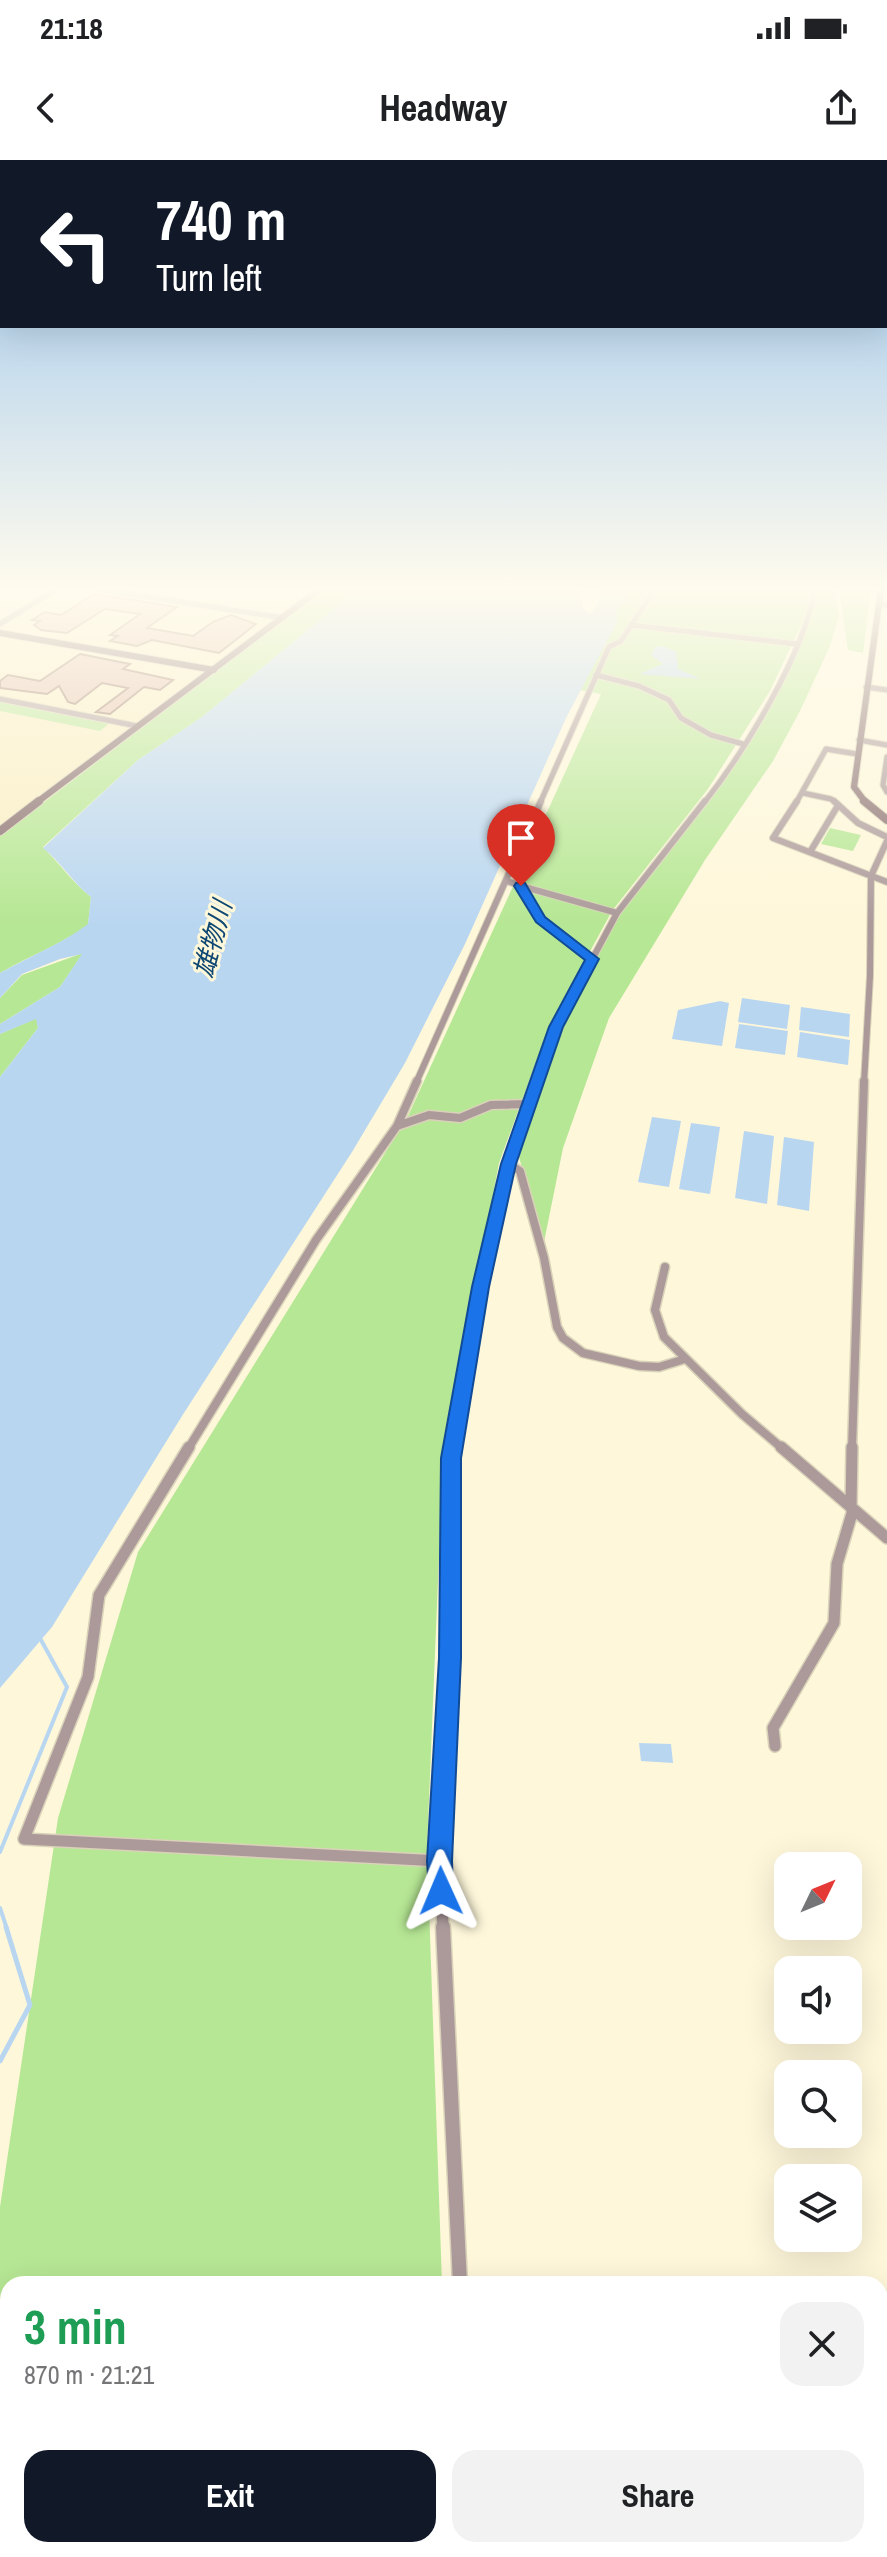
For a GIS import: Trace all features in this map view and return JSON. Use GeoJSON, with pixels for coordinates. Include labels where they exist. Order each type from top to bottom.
{"type":"FeatureCollection","features":[{"type":"Feature","properties":{"kind":"street"},"geometry":{"type":"LineString","coordinates":[[9,701],[137,726]]}},
{"type":"Feature","properties":{"kind":"street"},"geometry":{"type":"LineString","coordinates":[[0,831],[172,701]]}},
{"type":"Feature","properties":{"kind":"street"},"geometry":{"type":"LineString","coordinates":[[440,1861],[24,1839],[88,1677],[99,1595],[316,1240],[397,1126],[585,701]]}},
{"type":"Feature","properties":{"kind":"street"},"geometry":{"type":"LineString","coordinates":[[670,701],[681,718],[711,735],[743,744]]}},
{"type":"Feature","properties":{"kind":"street"},"geometry":{"type":"LineString","coordinates":[[460,2276],[440,1861],[450,1658],[451,1458],[480,1287],[509,1164],[556,1027],[617,913],[715,789],[770,701]]}},
{"type":"Feature","properties":{"kind":"street"},"geometry":{"type":"LineString","coordinates":[[864,701],[854,787],[867,805],[887,820]]}},
{"type":"Feature","properties":{"kind":"street"},"geometry":{"type":"LineString","coordinates":[[859,740],[887,745]]}},
{"type":"Feature","properties":{"kind":"street"},"geometry":{"type":"LineString","coordinates":[[857,754],[826,749],[803,793],[773,838],[887,882]]}},
{"type":"Feature","properties":{"kind":"street"},"geometry":{"type":"LineString","coordinates":[[887,757],[883,785],[887,792]]}},
{"type":"Feature","properties":{"kind":"street"},"geometry":{"type":"LineString","coordinates":[[775,1746],[773,1728],[834,1623],[837,1564],[852,1509],[860,1120],[870,976],[871,876],[887,839],[858,823],[831,799],[803,793]]}},
{"type":"Feature","properties":{"kind":"street"},"geometry":{"type":"LineString","coordinates":[[810,852],[837,807]]}},
{"type":"Feature","properties":{"kind":"street"},"geometry":{"type":"LineString","coordinates":[[507,881],[617,913]]}},
{"type":"Feature","properties":{"kind":"street"},"geometry":{"type":"LineString","coordinates":[[521,886],[540,919],[593,959]]}},
{"type":"Feature","properties":{"kind":"street"},"geometry":{"type":"LineString","coordinates":[[397,1126],[429,1115],[460,1118],[491,1105],[529,1104]]}},
{"type":"Feature","properties":{"kind":"street"},"geometry":{"type":"LineString","coordinates":[[509,1164],[520,1171],[544,1258],[557,1327],[563,1338],[583,1353],[639,1366],[659,1367],[685,1359]]}},
{"type":"Feature","properties":{"kind":"street"},"geometry":{"type":"LineString","coordinates":[[665,1267],[655,1310],[664,1337],[742,1414],[887,1538]]}},
{"type":"Feature","properties":{"kind":"shaded area"},"geometry":{"type":"Polygon","coordinates":[[[0,701],[166,701],[0,825],[0,701]]]}},
{"type":"Feature","properties":{"kind":"green space"},"geometry":{"type":"Polygon","coordinates":[[[0,701],[111,722],[100,731],[0,711],[0,701]]]}},
{"type":"Feature","properties":{"kind":"green space"},"geometry":{"type":"Polygon","coordinates":[[[177,701],[222,701],[138,760],[43,847],[91,897],[88,925],[0,973],[0,836],[177,701]]]}},
{"type":"Feature","properties":{"kind":"green space"},"geometry":{"type":"Polygon","coordinates":[[[598,701],[764,701],[708,789],[612,911],[549,1027],[499,1163],[443,1459],[427,1848],[442,2276],[0,2276],[0,2207],[58,1818],[138,1552],[408,1116],[598,701]]]}},
{"type":"Feature","properties":{"kind":"green space"},"geometry":{"type":"Polygon","coordinates":[[[773,701],[805,701],[773,761],[705,860],[609,1018],[563,1148],[543,1247],[518,1153],[522,1133],[586,977],[620,914],[717,789],[773,701]]]}},
{"type":"Feature","properties":{"kind":"green space"},"geometry":{"type":"Polygon","coordinates":[[[830,828],[861,835],[853,851],[821,844],[830,828]]]}},
{"type":"Feature","properties":{"kind":"green space"},"geometry":{"type":"Polygon","coordinates":[[[83,953],[60,987],[0,1024],[0,998],[22,975],[83,953]]]}},
{"type":"Feature","properties":{"kind":"green space"},"geometry":{"type":"Polygon","coordinates":[[[37,1018],[38,1028],[0,1077],[0,1034],[37,1018]]]}},
{"type":"Feature","properties":{"kind":"water","name":"雄物川"},"geometry":{"type":"Polygon","coordinates":[[[222,701],[575,701],[465,944],[405,1063],[52,1627],[0,1688],[0,1077],[38,1028],[36,1019],[0,1034],[0,1024],[60,987],[82,954],[22,974],[0,998],[0,973],[88,924],[91,897],[43,848],[138,760],[222,701]]]}},
{"type":"Feature","properties":{"kind":"water"},"geometry":{"type":"Polygon","coordinates":[[[742,998],[790,1005],[787,1029],[738,1022],[742,998]]]}},
{"type":"Feature","properties":{"kind":"water"},"geometry":{"type":"Polygon","coordinates":[[[720,1001],[729,1003],[722,1046],[672,1039],[678,1010],[720,1001]]]}},
{"type":"Feature","properties":{"kind":"water"},"geometry":{"type":"Polygon","coordinates":[[[801,1007],[850,1014],[849,1037],[799,1030],[801,1007]]]}},
{"type":"Feature","properties":{"kind":"water"},"geometry":{"type":"Polygon","coordinates":[[[739,1024],[788,1031],[785,1055],[735,1048],[739,1024]]]}},
{"type":"Feature","properties":{"kind":"water"},"geometry":{"type":"Polygon","coordinates":[[[800,1032],[850,1040],[848,1065],[797,1057],[800,1032]]]}},
{"type":"Feature","properties":{"kind":"water"},"geometry":{"type":"Polygon","coordinates":[[[652,1117],[681,1121],[669,1187],[638,1182],[652,1117]]]}},
{"type":"Feature","properties":{"kind":"water"},"geometry":{"type":"Polygon","coordinates":[[[691,1123],[720,1127],[710,1194],[679,1189],[691,1123]]]}},
{"type":"Feature","properties":{"kind":"water"},"geometry":{"type":"Polygon","coordinates":[[[744,1131],[774,1136],[767,1204],[735,1198],[744,1131]]]}},
{"type":"Feature","properties":{"kind":"water"},"geometry":{"type":"Polygon","coordinates":[[[784,1137],[814,1142],[809,1211],[777,1205],[784,1137]]]}},
{"type":"Feature","properties":{"kind":"water"},"geometry":{"type":"Polygon","coordinates":[[[639,1743],[671,1744],[673,1763],[641,1761],[639,1743]]]}},
{"type":"Feature","properties":{"kind":"building"},"geometry":{"type":"Polygon","coordinates":[[[111,701],[127,701],[110,714],[96,712],[111,701]]]}},
{"type":"Feature","properties":{"kind":"waterway"},"geometry":{"type":"LineString","coordinates":[[0,1852],[67,1687],[41,1640]]}},
{"type":"Feature","properties":{"kind":"waterway"},"geometry":{"type":"LineString","coordinates":[[0,1908],[7,1929]]}},
{"type":"Feature","properties":{"kind":"waterway"},"geometry":{"type":"LineString","coordinates":[[0,2061],[30,2005],[6,1927]]}},
{"type":"Feature","properties":{"kind":"route"},"geometry":{"type":"LineString","coordinates":[[441,1891],[450,1658],[451,1458],[480,1287],[509,1164],[556,1027],[593,959],[540,919],[521,886]]}}]}
